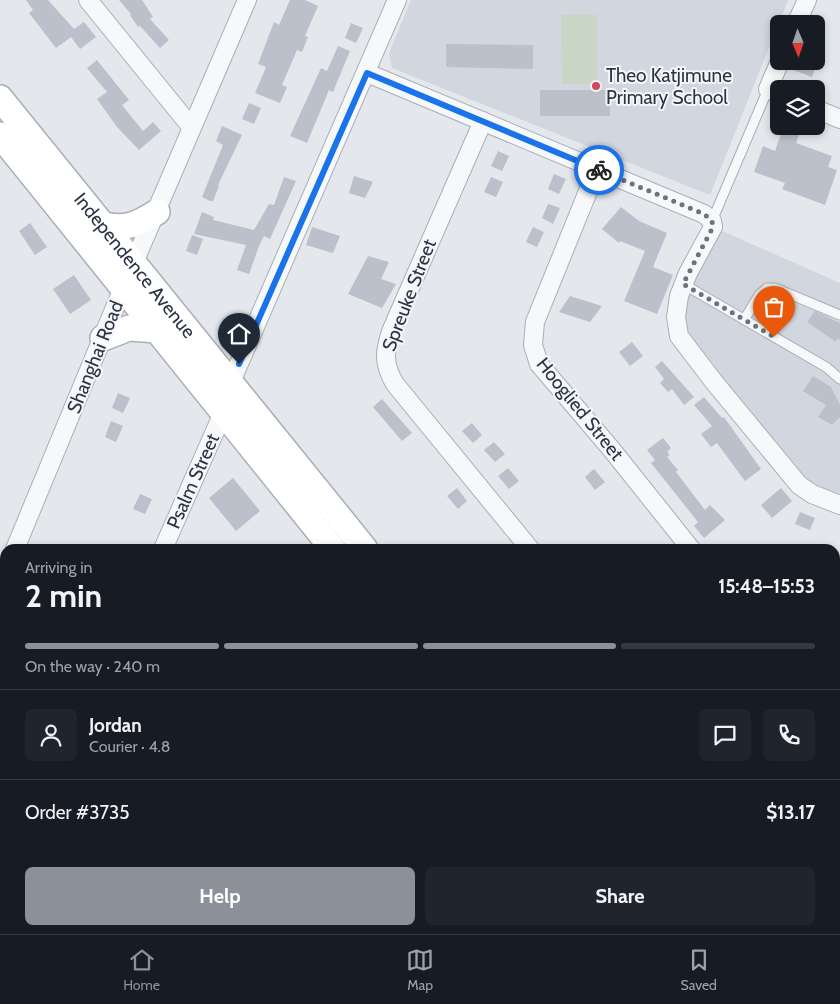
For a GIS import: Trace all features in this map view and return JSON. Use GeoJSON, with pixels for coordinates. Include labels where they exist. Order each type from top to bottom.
{"type":"FeatureCollection","features":[{"type":"Feature","properties":{"kind":"main road","name":"Independence Avenue"},"geometry":{"type":"LineString","coordinates":[[0,98],[361,544]]}},
{"type":"Feature","properties":{"kind":"main road","name":"Independence Avenue"},"geometry":{"type":"LineString","coordinates":[[0,134],[329,544]]}},
{"type":"Feature","properties":{"kind":"main road"},"geometry":{"type":"LineString","coordinates":[[104,225],[129,227],[140,223],[157,212]]}},
{"type":"Feature","properties":{"kind":"main road"},"geometry":{"type":"LineString","coordinates":[[103,338],[129,328],[157,330]]}},
{"type":"Feature","properties":{"kind":"street"},"geometry":{"type":"LineString","coordinates":[[88,0],[192,128]]}},
{"type":"Feature","properties":{"kind":"street","name":"Shanghai Road"},"geometry":{"type":"LineString","coordinates":[[17,544],[123,288],[247,0]]}},
{"type":"Feature","properties":{"kind":"street"},"geometry":{"type":"LineString","coordinates":[[231,382],[367,73],[397,0]]}},
{"type":"Feature","properties":{"kind":"street"},"geometry":{"type":"LineString","coordinates":[[800,15],[807,0]]}},
{"type":"Feature","properties":{"kind":"street"},"geometry":{"type":"LineString","coordinates":[[367,73],[704,214],[712,221],[713,227],[683,284],[676,317],[679,336],[714,382],[799,485],[812,494],[840,506]]}},
{"type":"Feature","properties":{"kind":"street"},"geometry":{"type":"LineString","coordinates":[[825,113],[840,119]]}},
{"type":"Feature","properties":{"kind":"street","name":"Spreuke Street"},"geometry":{"type":"LineString","coordinates":[[483,121],[392,329],[385,347],[384,360],[395,384],[526,544]]}},
{"type":"Feature","properties":{"kind":"street","name":"Hooglied Street"},"geometry":{"type":"LineString","coordinates":[[597,169],[535,322],[533,345],[535,355],[544,371],[612,450],[687,544]]}},
{"type":"Feature","properties":{"kind":"street","name":"Psalm Street"},"geometry":{"type":"LineString","coordinates":[[165,544],[223,412]]}},
{"type":"Feature","properties":{"kind":"lane"},"geometry":{"type":"LineString","coordinates":[[712,221],[770,99]]}},
{"type":"Feature","properties":{"kind":"lane"},"geometry":{"type":"LineString","coordinates":[[683,284],[826,367],[840,380]]}},
{"type":"Feature","properties":{"kind":"lane"},"geometry":{"type":"LineString","coordinates":[[744,320],[759,295],[767,288],[775,288],[840,315]]}},
{"type":"Feature","properties":{"kind":"shaded area","name":"Theo Katjimune Primary School"},"geometry":{"type":"Polygon","coordinates":[[[411,0],[788,0],[782,15],[770,15],[770,45],[710,195],[392,68],[389,53],[411,0]]]}},
{"type":"Feature","properties":{"kind":"shaded area"},"geometry":{"type":"Polygon","coordinates":[[[713,227],[840,283],[840,505],[812,494],[677,327],[713,227]]]}},
{"type":"Feature","properties":{"kind":"green space"},"geometry":{"type":"Polygon","coordinates":[[[561,15],[597,15],[597,84],[562,84],[561,15]]]}},
{"type":"Feature","properties":{"kind":"building"},"geometry":{"type":"Polygon","coordinates":[[[26,0],[48,0],[74,29],[84,22],[96,37],[80,49],[71,37],[56,48],[29,13],[33,10],[26,0]]]}},
{"type":"Feature","properties":{"kind":"building"},"geometry":{"type":"Polygon","coordinates":[[[119,0],[142,0],[153,17],[150,19],[169,40],[160,48],[140,26],[138,27],[131,14],[119,0]]]}},
{"type":"Feature","properties":{"kind":"building"},"geometry":{"type":"Polygon","coordinates":[[[290,0],[305,0],[318,6],[305,36],[308,37],[302,52],[297,50],[282,85],[287,87],[280,103],[255,93],[266,67],[258,64],[274,22],[279,25],[290,0]]]}},
{"type":"Feature","properties":{"kind":"building"},"geometry":{"type":"Polygon","coordinates":[[[351,23],[363,28],[356,43],[345,38],[351,23]]]}},
{"type":"Feature","properties":{"kind":"building"},"geometry":{"type":"Polygon","coordinates":[[[446,44],[533,45],[533,69],[446,67],[446,44]]]}},
{"type":"Feature","properties":{"kind":"building"},"geometry":{"type":"Polygon","coordinates":[[[338,46],[350,51],[333,92],[329,90],[307,143],[290,136],[321,68],[327,71],[338,46]]]}},
{"type":"Feature","properties":{"kind":"building"},"geometry":{"type":"Polygon","coordinates":[[[97,60],[129,100],[122,105],[143,131],[153,122],[161,131],[139,150],[117,127],[97,99],[107,92],[87,68],[97,60]]]}},
{"type":"Feature","properties":{"kind":"building"},"geometry":{"type":"Polygon","coordinates":[[[793,70],[815,70],[812,77],[793,70]]]}},
{"type":"Feature","properties":{"kind":"building"},"geometry":{"type":"Polygon","coordinates":[[[540,90],[610,90],[610,116],[540,116],[540,90]]]}},
{"type":"Feature","properties":{"kind":"building"},"geometry":{"type":"Polygon","coordinates":[[[249,103],[261,108],[254,124],[242,119],[249,103]]]}},
{"type":"Feature","properties":{"kind":"building"},"geometry":{"type":"Polygon","coordinates":[[[222,126],[242,135],[218,185],[213,201],[210,201],[202,197],[223,145],[216,141],[222,126]]]}},
{"type":"Feature","properties":{"kind":"building"},"geometry":{"type":"Polygon","coordinates":[[[781,135],[799,135],[796,143],[832,156],[828,167],[837,170],[825,205],[782,189],[785,183],[754,172],[763,146],[775,151],[781,135]]]}},
{"type":"Feature","properties":{"kind":"building"},"geometry":{"type":"Polygon","coordinates":[[[498,151],[509,156],[502,171],[491,166],[498,151]]]}},
{"type":"Feature","properties":{"kind":"building"},"geometry":{"type":"Polygon","coordinates":[[[554,174],[566,179],[559,194],[548,189],[554,174]]]}},
{"type":"Feature","properties":{"kind":"building"},"geometry":{"type":"Polygon","coordinates":[[[354,176],[373,182],[365,198],[349,193],[354,176]]]}},
{"type":"Feature","properties":{"kind":"building"},"geometry":{"type":"Polygon","coordinates":[[[284,177],[296,181],[270,239],[264,236],[249,274],[237,270],[246,245],[194,234],[202,212],[214,217],[213,220],[254,230],[269,204],[274,205],[284,177]]]}},
{"type":"Feature","properties":{"kind":"building"},"geometry":{"type":"Polygon","coordinates":[[[491,177],[503,182],[496,197],[484,192],[491,177]]]}},
{"type":"Feature","properties":{"kind":"building"},"geometry":{"type":"Polygon","coordinates":[[[548,204],[560,208],[553,224],[542,218],[548,204]]]}},
{"type":"Feature","properties":{"kind":"building"},"geometry":{"type":"Polygon","coordinates":[[[621,207],[639,221],[667,233],[653,267],[673,275],[657,314],[624,301],[645,251],[620,241],[619,243],[602,229],[621,207]]]}},
{"type":"Feature","properties":{"kind":"building"},"geometry":{"type":"Polygon","coordinates":[[[30,223],[47,247],[35,255],[19,231],[30,223]]]}},
{"type":"Feature","properties":{"kind":"building"},"geometry":{"type":"Polygon","coordinates":[[[312,227],[340,236],[333,253],[306,245],[312,227]]]}},
{"type":"Feature","properties":{"kind":"building"},"geometry":{"type":"Polygon","coordinates":[[[533,227],[544,232],[537,247],[526,242],[533,227]]]}},
{"type":"Feature","properties":{"kind":"building"},"geometry":{"type":"Polygon","coordinates":[[[192,235],[203,239],[197,255],[186,251],[192,235]]]}},
{"type":"Feature","properties":{"kind":"building"},"geometry":{"type":"Polygon","coordinates":[[[368,256],[389,262],[381,279],[396,284],[382,308],[348,294],[368,256]]]}},
{"type":"Feature","properties":{"kind":"building"},"geometry":{"type":"Polygon","coordinates":[[[74,275],[91,300],[70,314],[53,289],[74,275]]]}},
{"type":"Feature","properties":{"kind":"building"},"geometry":{"type":"Polygon","coordinates":[[[570,296],[602,306],[590,322],[559,312],[570,296]]]}},
{"type":"Feature","properties":{"kind":"building"},"geometry":{"type":"Polygon","coordinates":[[[815,311],[840,323],[840,340],[837,339],[836,342],[807,322],[815,311]]]}},
{"type":"Feature","properties":{"kind":"building"},"geometry":{"type":"Polygon","coordinates":[[[632,342],[643,356],[630,366],[619,352],[632,342]]]}},
{"type":"Feature","properties":{"kind":"building"},"geometry":{"type":"Polygon","coordinates":[[[662,361],[694,397],[684,405],[672,389],[668,392],[660,383],[664,379],[655,367],[662,361]]]}},
{"type":"Feature","properties":{"kind":"building"},"geometry":{"type":"Polygon","coordinates":[[[813,376],[831,387],[840,405],[840,417],[832,425],[818,417],[826,405],[803,391],[813,376]]]}},
{"type":"Feature","properties":{"kind":"building"},"geometry":{"type":"Polygon","coordinates":[[[118,393],[130,398],[123,413],[112,408],[118,393]]]}},
{"type":"Feature","properties":{"kind":"building"},"geometry":{"type":"Polygon","coordinates":[[[704,397],[722,418],[724,417],[761,469],[745,481],[717,443],[711,447],[701,434],[712,426],[694,405],[704,397]]]}},
{"type":"Feature","properties":{"kind":"building"},"geometry":{"type":"Polygon","coordinates":[[[382,399],[412,433],[402,441],[373,407],[382,399]]]}},
{"type":"Feature","properties":{"kind":"building"},"geometry":{"type":"Polygon","coordinates":[[[111,421],[123,426],[116,442],[105,437],[111,421]]]}},
{"type":"Feature","properties":{"kind":"building"},"geometry":{"type":"Polygon","coordinates":[[[472,423],[482,435],[473,443],[462,431],[472,423]]]}},
{"type":"Feature","properties":{"kind":"building"},"geometry":{"type":"Polygon","coordinates":[[[663,438],[671,448],[667,452],[670,455],[667,457],[678,470],[676,472],[705,510],[710,505],[725,520],[704,538],[694,526],[698,522],[651,463],[655,460],[647,450],[663,438]]]}},
{"type":"Feature","properties":{"kind":"building"},"geometry":{"type":"Polygon","coordinates":[[[494,442],[505,454],[495,462],[484,450],[494,442]]]}},
{"type":"Feature","properties":{"kind":"building"},"geometry":{"type":"Polygon","coordinates":[[[508,468],[519,481],[509,489],[498,476],[508,468]]]}},
{"type":"Feature","properties":{"kind":"building"},"geometry":{"type":"Polygon","coordinates":[[[594,469],[605,482],[595,490],[585,477],[594,469]]]}},
{"type":"Feature","properties":{"kind":"building"},"geometry":{"type":"Polygon","coordinates":[[[233,478],[260,511],[236,531],[209,498],[233,478]]]}},
{"type":"Feature","properties":{"kind":"building"},"geometry":{"type":"Polygon","coordinates":[[[457,488],[467,501],[458,509],[447,496],[457,488]]]}},
{"type":"Feature","properties":{"kind":"building"},"geometry":{"type":"Polygon","coordinates":[[[781,488],[792,501],[772,518],[761,505],[781,488]]]}},
{"type":"Feature","properties":{"kind":"building"},"geometry":{"type":"Polygon","coordinates":[[[140,494],[152,499],[145,514],[133,509],[140,494]]]}},
{"type":"Feature","properties":{"kind":"building"},"geometry":{"type":"Polygon","coordinates":[[[800,512],[815,518],[810,530],[795,524],[800,512]]]}},
{"type":"Feature","properties":{"kind":"way so far"},"geometry":{"type":"LineString","coordinates":[[599,170],[704,214],[712,221],[713,227],[683,284],[774,337]]}},
{"type":"Feature","properties":{"kind":"place","name":"Theo Katjimune Primary School"},"geometry":{"type":"Point","coordinates":[596,86]}},
{"type":"Feature","properties":{"kind":"route"},"geometry":{"type":"LineString","coordinates":[[239,364],[367,73],[599,170]]}}]}
